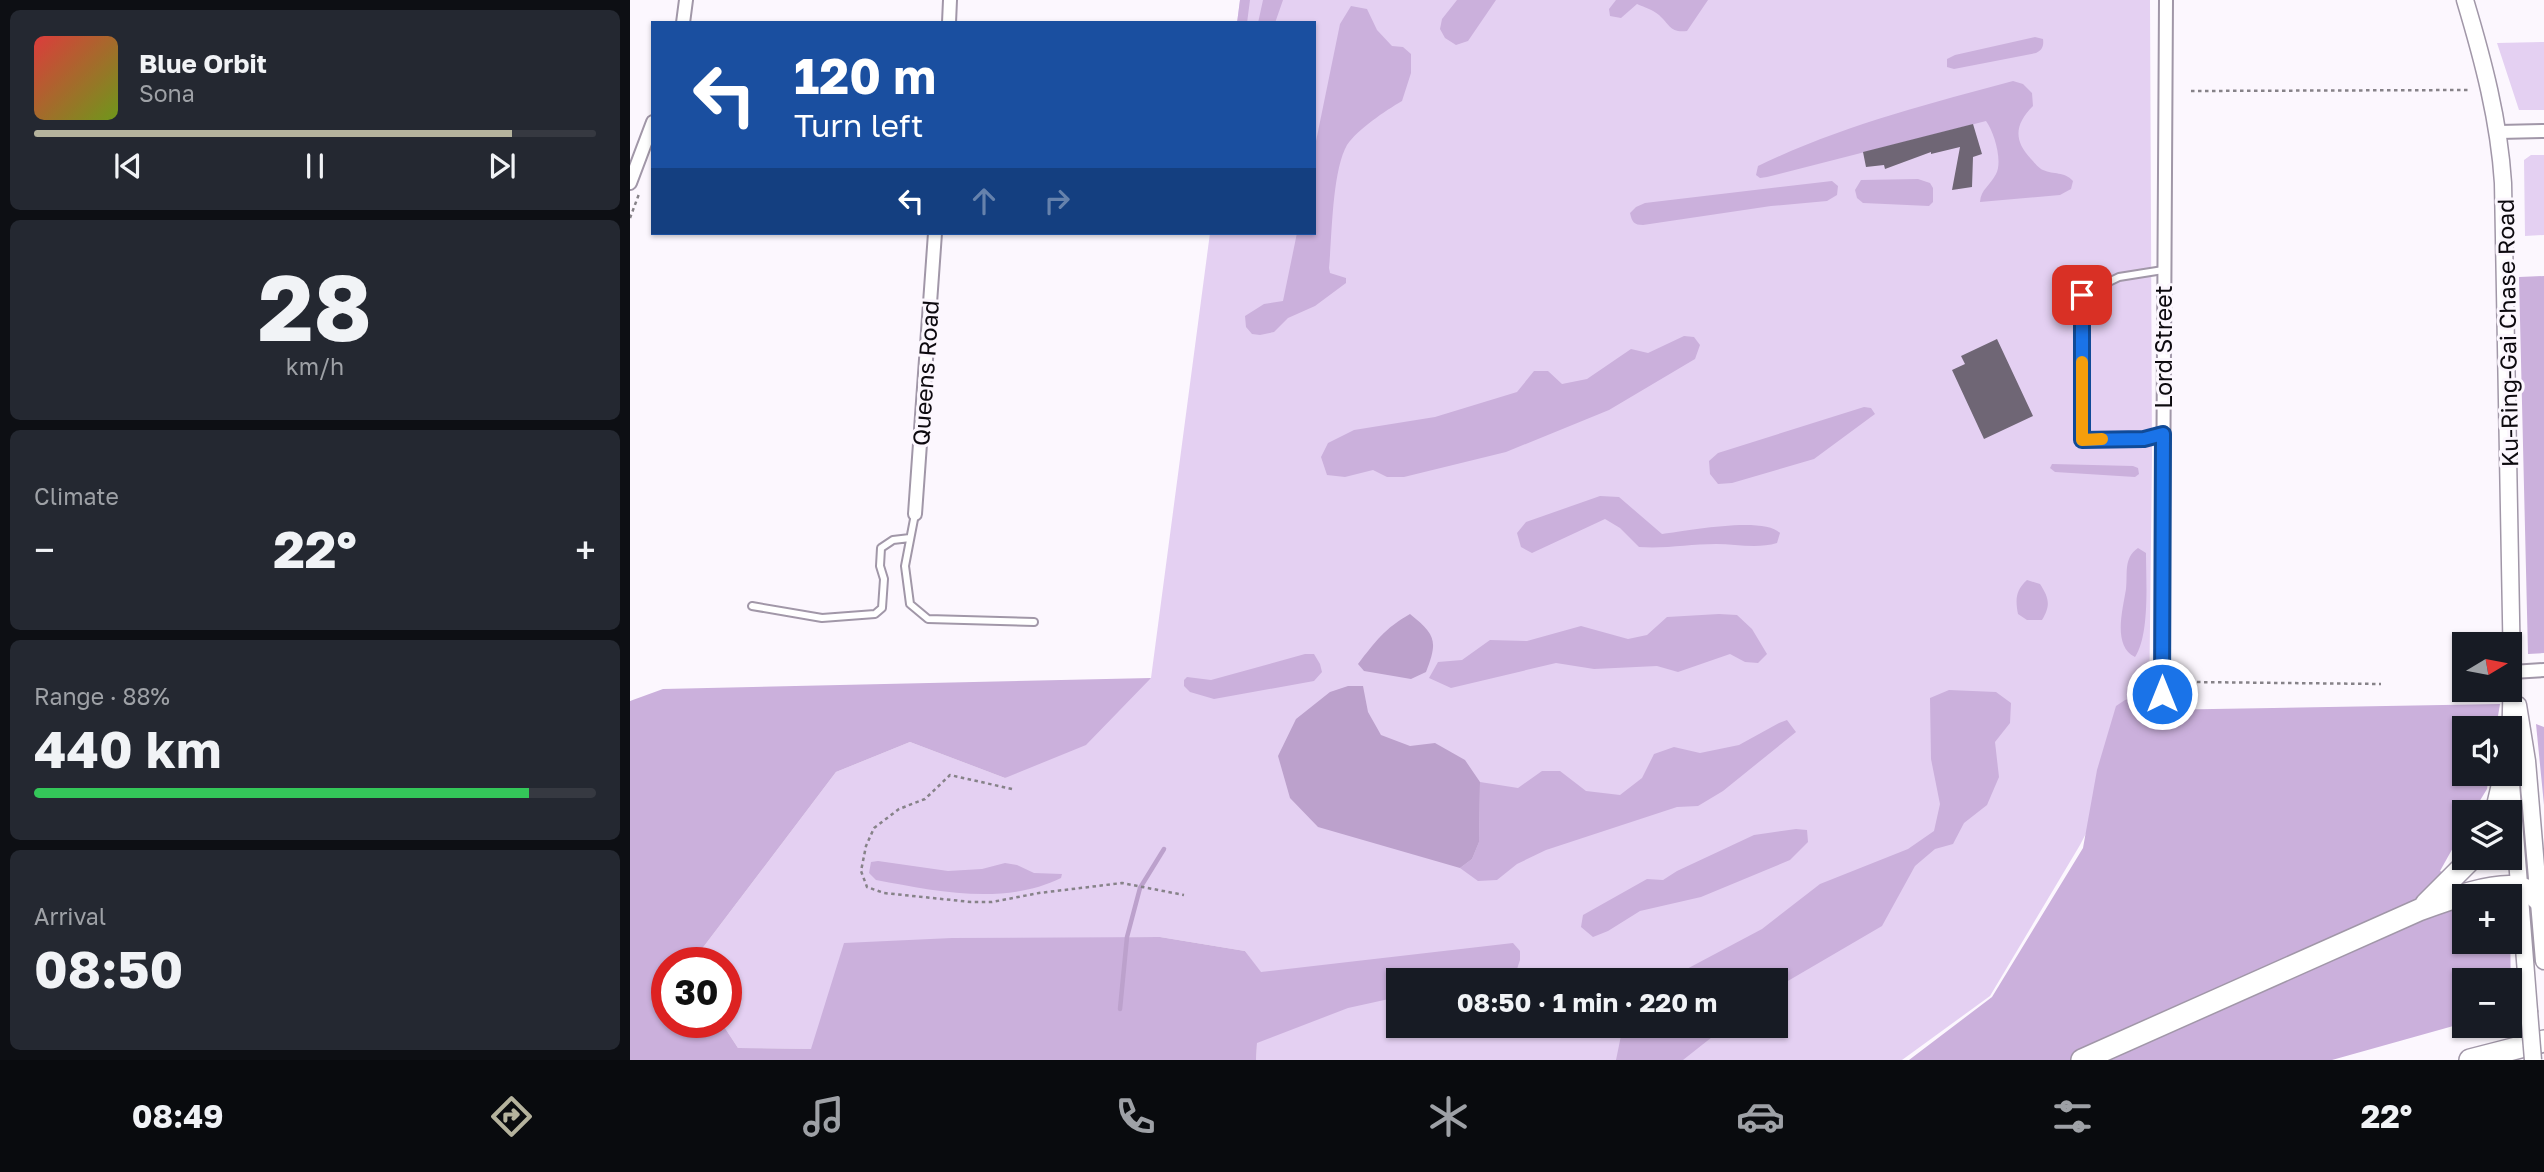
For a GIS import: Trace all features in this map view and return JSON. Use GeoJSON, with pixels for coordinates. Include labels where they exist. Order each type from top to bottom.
{"type":"FeatureCollection","features":[{"type":"Feature","properties":{"kind":"highway"},"geometry":{"type":"LineString","coordinates":[[2419,910],[2460,870]]}},
{"type":"Feature","properties":{"kind":"highway"},"geometry":{"type":"LineString","coordinates":[[2522,888],[2539,900]]}},
{"type":"Feature","properties":{"kind":"highway"},"geometry":{"type":"LineString","coordinates":[[2082,1060],[2419,910],[2452,900]]}},
{"type":"Feature","properties":{"kind":"highway"},"geometry":{"type":"LineString","coordinates":[[2470,1060],[2544,1041]]}},
{"type":"Feature","properties":{"kind":"main road","name":"Ku-Ring-Gai Chase Road"},"geometry":{"type":"LineString","coordinates":[[2465,0],[2499,132],[2504,183],[2512,632]]}},
{"type":"Feature","properties":{"kind":"main road","name":"Ku-Ring-Gai Chase Road"},"geometry":{"type":"LineString","coordinates":[[2517,702],[2527,761],[2544,961]]}},
{"type":"Feature","properties":{"kind":"main road"},"geometry":{"type":"LineString","coordinates":[[2511,786],[2519,884]]}},
{"type":"Feature","properties":{"kind":"main road"},"geometry":{"type":"LineString","coordinates":[[2522,924],[2533,1060]]}},
{"type":"Feature","properties":{"kind":"street"},"geometry":{"type":"LineString","coordinates":[[683,21],[685,0]]}},
{"type":"Feature","properties":{"kind":"street"},"geometry":{"type":"LineString","coordinates":[[949,21],[950,0]]}},
{"type":"Feature","properties":{"kind":"street","name":"Lord Street"},"geometry":{"type":"LineString","coordinates":[[2162,694],[2166,0]]}},
{"type":"Feature","properties":{"kind":"street"},"geometry":{"type":"LineString","coordinates":[[630,183],[651,127]]}},
{"type":"Feature","properties":{"kind":"street"},"geometry":{"type":"LineString","coordinates":[[2499,132],[2544,131]]}},
{"type":"Feature","properties":{"kind":"street","name":"Queens Road"},"geometry":{"type":"LineString","coordinates":[[915,514],[934,235]]}},
{"type":"Feature","properties":{"kind":"street"},"geometry":{"type":"LineString","coordinates":[[2522,671],[2544,670]]}},
{"type":"Feature","properties":{"kind":"lane"},"geometry":{"type":"LineString","coordinates":[[2163,270],[2119,277],[2082,295],[2082,440],[2144,439],[2163,434]]}},
{"type":"Feature","properties":{"kind":"lane"},"geometry":{"type":"LineString","coordinates":[[915,514],[905,566],[910,604],[928,619],[1034,622]]}},
{"type":"Feature","properties":{"kind":"lane"},"geometry":{"type":"LineString","coordinates":[[752,606],[822,618],[875,614],[882,608],[884,579],[880,566],[881,548],[893,540],[910,538]]}},
{"type":"Feature","properties":{"kind":"path"},"geometry":{"type":"LineString","coordinates":[[2191,91],[2470,90]]}},
{"type":"Feature","properties":{"kind":"path"},"geometry":{"type":"LineString","coordinates":[[2190,682],[2381,684]]}},
{"type":"Feature","properties":{"kind":"path"},"geometry":{"type":"LineString","coordinates":[[1012,789],[950,775],[925,799],[899,809],[874,828],[866,846],[861,871],[867,887],[884,893],[971,902],[992,902],[1038,893],[1131,883],[1184,895]]}},
{"type":"Feature","properties":{"kind":"shaded area"},"geometry":{"type":"Polygon","coordinates":[[[1240,0],[2150,0],[2152,455],[2149,712],[2080,845],[1990,996],[1902,1060],[1256,1060],[1260,972],[1245,951],[1160,937],[1127,937],[811,1049],[738,1048],[731,1038],[742,1038],[742,947],[703,947],[836,772],[910,742],[1005,778],[1151,678],[1210,235],[1316,235],[1316,21],[1237,21],[1240,0]]]}},
{"type":"Feature","properties":{"kind":"shaded area"},"geometry":{"type":"Polygon","coordinates":[[[1240,0],[1250,0],[1247,21],[1237,21],[1240,0]]]}},
{"type":"Feature","properties":{"kind":"shaded area"},"geometry":{"type":"Polygon","coordinates":[[[1263,0],[1283,0],[1276,21],[1258,21],[1263,0]]]}},
{"type":"Feature","properties":{"kind":"shaded area"},"geometry":{"type":"Polygon","coordinates":[[[1457,0],[1496,0],[1468,41],[1456,45],[1445,38],[1440,29],[1442,19],[1457,0]]]}},
{"type":"Feature","properties":{"kind":"shaded area"},"geometry":{"type":"Polygon","coordinates":[[[1616,0],[1708,0],[1687,31],[1681,31],[1671,28],[1657,13],[1637,4],[1621,18],[1610,16],[1609,9],[1616,0]]]}},
{"type":"Feature","properties":{"kind":"shaded area"},"geometry":{"type":"Polygon","coordinates":[[[1351,6],[1367,9],[1377,30],[1392,46],[1403,47],[1411,54],[1411,73],[1402,101],[1358,133],[1347,145],[1342,156],[1336,187],[1329,268],[1330,273],[1346,278],[1346,283],[1315,306],[1288,318],[1274,332],[1252,334],[1246,327],[1245,316],[1264,304],[1283,301],[1297,235],[1316,235],[1316,141],[1340,24],[1351,6]]]}},
{"type":"Feature","properties":{"kind":"shaded area"},"geometry":{"type":"Polygon","coordinates":[[[2035,37],[2043,39],[2042,48],[2036,53],[1954,69],[1947,67],[1947,59],[1955,55],[2035,37]]]}},
{"type":"Feature","properties":{"kind":"shaded area"},"geometry":{"type":"Polygon","coordinates":[[[2544,42],[2544,110],[2519,110],[2497,43],[2544,42]]]}},
{"type":"Feature","properties":{"kind":"shaded area"},"geometry":{"type":"Polygon","coordinates":[[[2013,81],[2023,84],[2032,93],[2033,106],[2023,119],[2018,132],[2025,152],[2041,169],[2066,176],[2073,181],[2071,189],[2060,195],[1980,202],[1996,174],[1999,162],[1995,139],[1986,121],[1767,177],[1760,178],[1756,175],[1758,166],[1820,140],[1948,98],[2013,81]]]}},
{"type":"Feature","properties":{"kind":"shaded area"},"geometry":{"type":"Polygon","coordinates":[[[2531,155],[2544,155],[2544,235],[2525,236],[2524,160],[2531,155]]]}},
{"type":"Feature","properties":{"kind":"shaded area"},"geometry":{"type":"Polygon","coordinates":[[[1918,179],[1930,183],[1933,188],[1933,202],[1929,206],[1863,203],[1857,198],[1855,190],[1861,180],[1918,179]]]}},
{"type":"Feature","properties":{"kind":"shaded area"},"geometry":{"type":"Polygon","coordinates":[[[1832,181],[1838,186],[1837,195],[1827,201],[1771,206],[1643,225],[1634,222],[1630,213],[1645,203],[1832,181]]]}},
{"type":"Feature","properties":{"kind":"shaded area"},"geometry":{"type":"Polygon","coordinates":[[[2544,276],[2544,653],[2528,654],[2519,277],[2544,276]]]}},
{"type":"Feature","properties":{"kind":"shaded area"},"geometry":{"type":"Polygon","coordinates":[[[1684,336],[1694,337],[1700,345],[1695,359],[1609,410],[1506,452],[1404,477],[1387,477],[1373,470],[1345,477],[1327,475],[1321,457],[1328,443],[1354,430],[1435,417],[1517,392],[1534,371],[1548,371],[1562,384],[1587,379],[1631,349],[1648,353],[1684,336]]]}},
{"type":"Feature","properties":{"kind":"shaded area"},"geometry":{"type":"Polygon","coordinates":[[[1864,407],[1871,408],[1875,414],[1814,459],[1732,483],[1718,484],[1710,474],[1709,461],[1718,453],[1864,407]]]}},
{"type":"Feature","properties":{"kind":"shaded area"},"geometry":{"type":"Polygon","coordinates":[[[2052,464],[2133,466],[2138,468],[2139,474],[2135,477],[2055,472],[2050,468],[2052,464]]]}},
{"type":"Feature","properties":{"kind":"shaded area"},"geometry":{"type":"Polygon","coordinates":[[[1600,496],[1619,497],[1662,534],[1742,525],[1771,528],[1780,533],[1777,543],[1762,546],[1716,544],[1639,547],[1620,528],[1605,519],[1532,553],[1521,547],[1517,533],[1526,522],[1600,496]]]}},
{"type":"Feature","properties":{"kind":"shaded area"},"geometry":{"type":"Polygon","coordinates":[[[2138,548],[2146,553],[2146,607],[2143,635],[2135,657],[2123,645],[2121,616],[2128,561],[2138,548]]]}},
{"type":"Feature","properties":{"kind":"shaded area"},"geometry":{"type":"Polygon","coordinates":[[[2027,580],[2040,584],[2047,598],[2048,606],[2042,620],[2027,620],[2018,614],[2017,595],[2027,580]]]}},
{"type":"Feature","properties":{"kind":"shaded area"},"geometry":{"type":"Polygon","coordinates":[[[1410,614],[1430,633],[1432,639],[1432,653],[1426,672],[1411,679],[1364,671],[1358,664],[1370,649],[1387,630],[1410,614]]]}},
{"type":"Feature","properties":{"kind":"shaded area"},"geometry":{"type":"Polygon","coordinates":[[[1737,615],[1752,629],[1767,654],[1758,663],[1745,662],[1730,654],[1678,672],[1657,666],[1594,669],[1556,663],[1451,688],[1429,678],[1438,662],[1462,660],[1490,640],[1527,641],[1581,626],[1628,639],[1647,635],[1667,617],[1737,615]]]}},
{"type":"Feature","properties":{"kind":"shaded area"},"geometry":{"type":"Polygon","coordinates":[[[1305,654],[1314,654],[1320,664],[1322,672],[1314,681],[1214,699],[1190,692],[1184,686],[1187,677],[1211,680],[1305,654]]]}},
{"type":"Feature","properties":{"kind":"shaded area"},"geometry":{"type":"Polygon","coordinates":[[[1151,678],[1086,745],[1005,778],[910,742],[836,772],[703,947],[651,947],[651,1038],[731,1038],[738,1048],[811,1049],[844,943],[952,938],[1160,937],[1245,951],[1261,972],[1513,943],[1520,951],[1520,960],[1517,968],[1386,968],[1386,1000],[1348,1008],[1257,1043],[1256,1060],[630,1060],[630,701],[663,689],[1151,678]]]}},
{"type":"Feature","properties":{"kind":"shaded area"},"geometry":{"type":"Polygon","coordinates":[[[1348,686],[1363,686],[1368,712],[1381,735],[1410,746],[1435,743],[1465,760],[1480,782],[1479,842],[1472,859],[1460,868],[1318,827],[1290,798],[1278,756],[1296,719],[1330,692],[1348,686]]]}},
{"type":"Feature","properties":{"kind":"shaded area"},"geometry":{"type":"Polygon","coordinates":[[[1949,690],[1996,692],[2011,703],[2010,723],[1995,742],[1999,777],[1987,805],[1964,823],[1953,844],[1935,849],[1915,866],[1882,926],[1788,981],[1788,968],[1689,968],[1762,929],[1820,884],[1908,849],[1934,831],[1940,804],[1931,759],[1930,698],[1949,690]]]}},
{"type":"Feature","properties":{"kind":"shaded area"},"geometry":{"type":"Polygon","coordinates":[[[2136,697],[2153,710],[2500,704],[2498,716],[2452,716],[2452,786],[2487,786],[2480,800],[2452,800],[2452,850],[2440,871],[2466,884],[2452,884],[2452,954],[2510,954],[2511,968],[2452,968],[2452,1026],[2332,1060],[1909,1060],[1992,997],[2083,848],[2097,770],[2116,706],[2136,697]]]}},
{"type":"Feature","properties":{"kind":"shaded area"},"geometry":{"type":"Polygon","coordinates":[[[1787,720],[1796,732],[1723,791],[1698,806],[1677,807],[1546,850],[1517,864],[1497,880],[1478,881],[1460,868],[1472,859],[1479,842],[1480,782],[1518,788],[1542,771],[1560,771],[1586,791],[1620,795],[1642,778],[1654,754],[1674,747],[1700,753],[1739,745],[1787,720]]]}},
{"type":"Feature","properties":{"kind":"shaded area"},"geometry":{"type":"Polygon","coordinates":[[[2536,724],[2544,727],[2544,805],[2536,724]]]}},
{"type":"Feature","properties":{"kind":"shaded area"},"geometry":{"type":"Polygon","coordinates":[[[1807,830],[1808,842],[1790,860],[1701,897],[1640,911],[1593,937],[1581,927],[1583,915],[1647,879],[1663,880],[1754,835],[1807,830]]]}},
{"type":"Feature","properties":{"kind":"shaded area"},"geometry":{"type":"Polygon","coordinates":[[[871,862],[948,871],[982,869],[1005,863],[1034,873],[1062,874],[1061,878],[1039,887],[1016,892],[969,894],[876,880],[869,873],[871,862]]]}},
{"type":"Feature","properties":{"kind":"shaded area"},"geometry":{"type":"Polygon","coordinates":[[[1621,1038],[1711,1038],[1683,1060],[1616,1060],[1621,1038]]]}},
{"type":"Feature","properties":{"kind":"building"},"geometry":{"type":"Polygon","coordinates":[[[1973,124],[1982,154],[1973,157],[1972,187],[1952,190],[1960,147],[1931,152],[1885,169],[1884,165],[1866,167],[1863,152],[1973,124]]]}},
{"type":"Feature","properties":{"kind":"building"},"geometry":{"type":"Polygon","coordinates":[[[1997,339],[2033,416],[1984,439],[1952,370],[1965,364],[1961,356],[1997,339]]]}},
{"type":"Feature","properties":{"kind":"waterway"},"geometry":{"type":"LineString","coordinates":[[1120,1009],[1127,937],[1140,888],[1164,849]]}},
{"type":"Feature","properties":{"kind":"slow traffic"},"geometry":{"type":"LineString","coordinates":[[2082,362],[2082,440],[2102,439]]}},
{"type":"Feature","properties":{"kind":"route"},"geometry":{"type":"LineString","coordinates":[[2082,295],[2082,440],[2144,439],[2163,434],[2162,694]]}}]}
